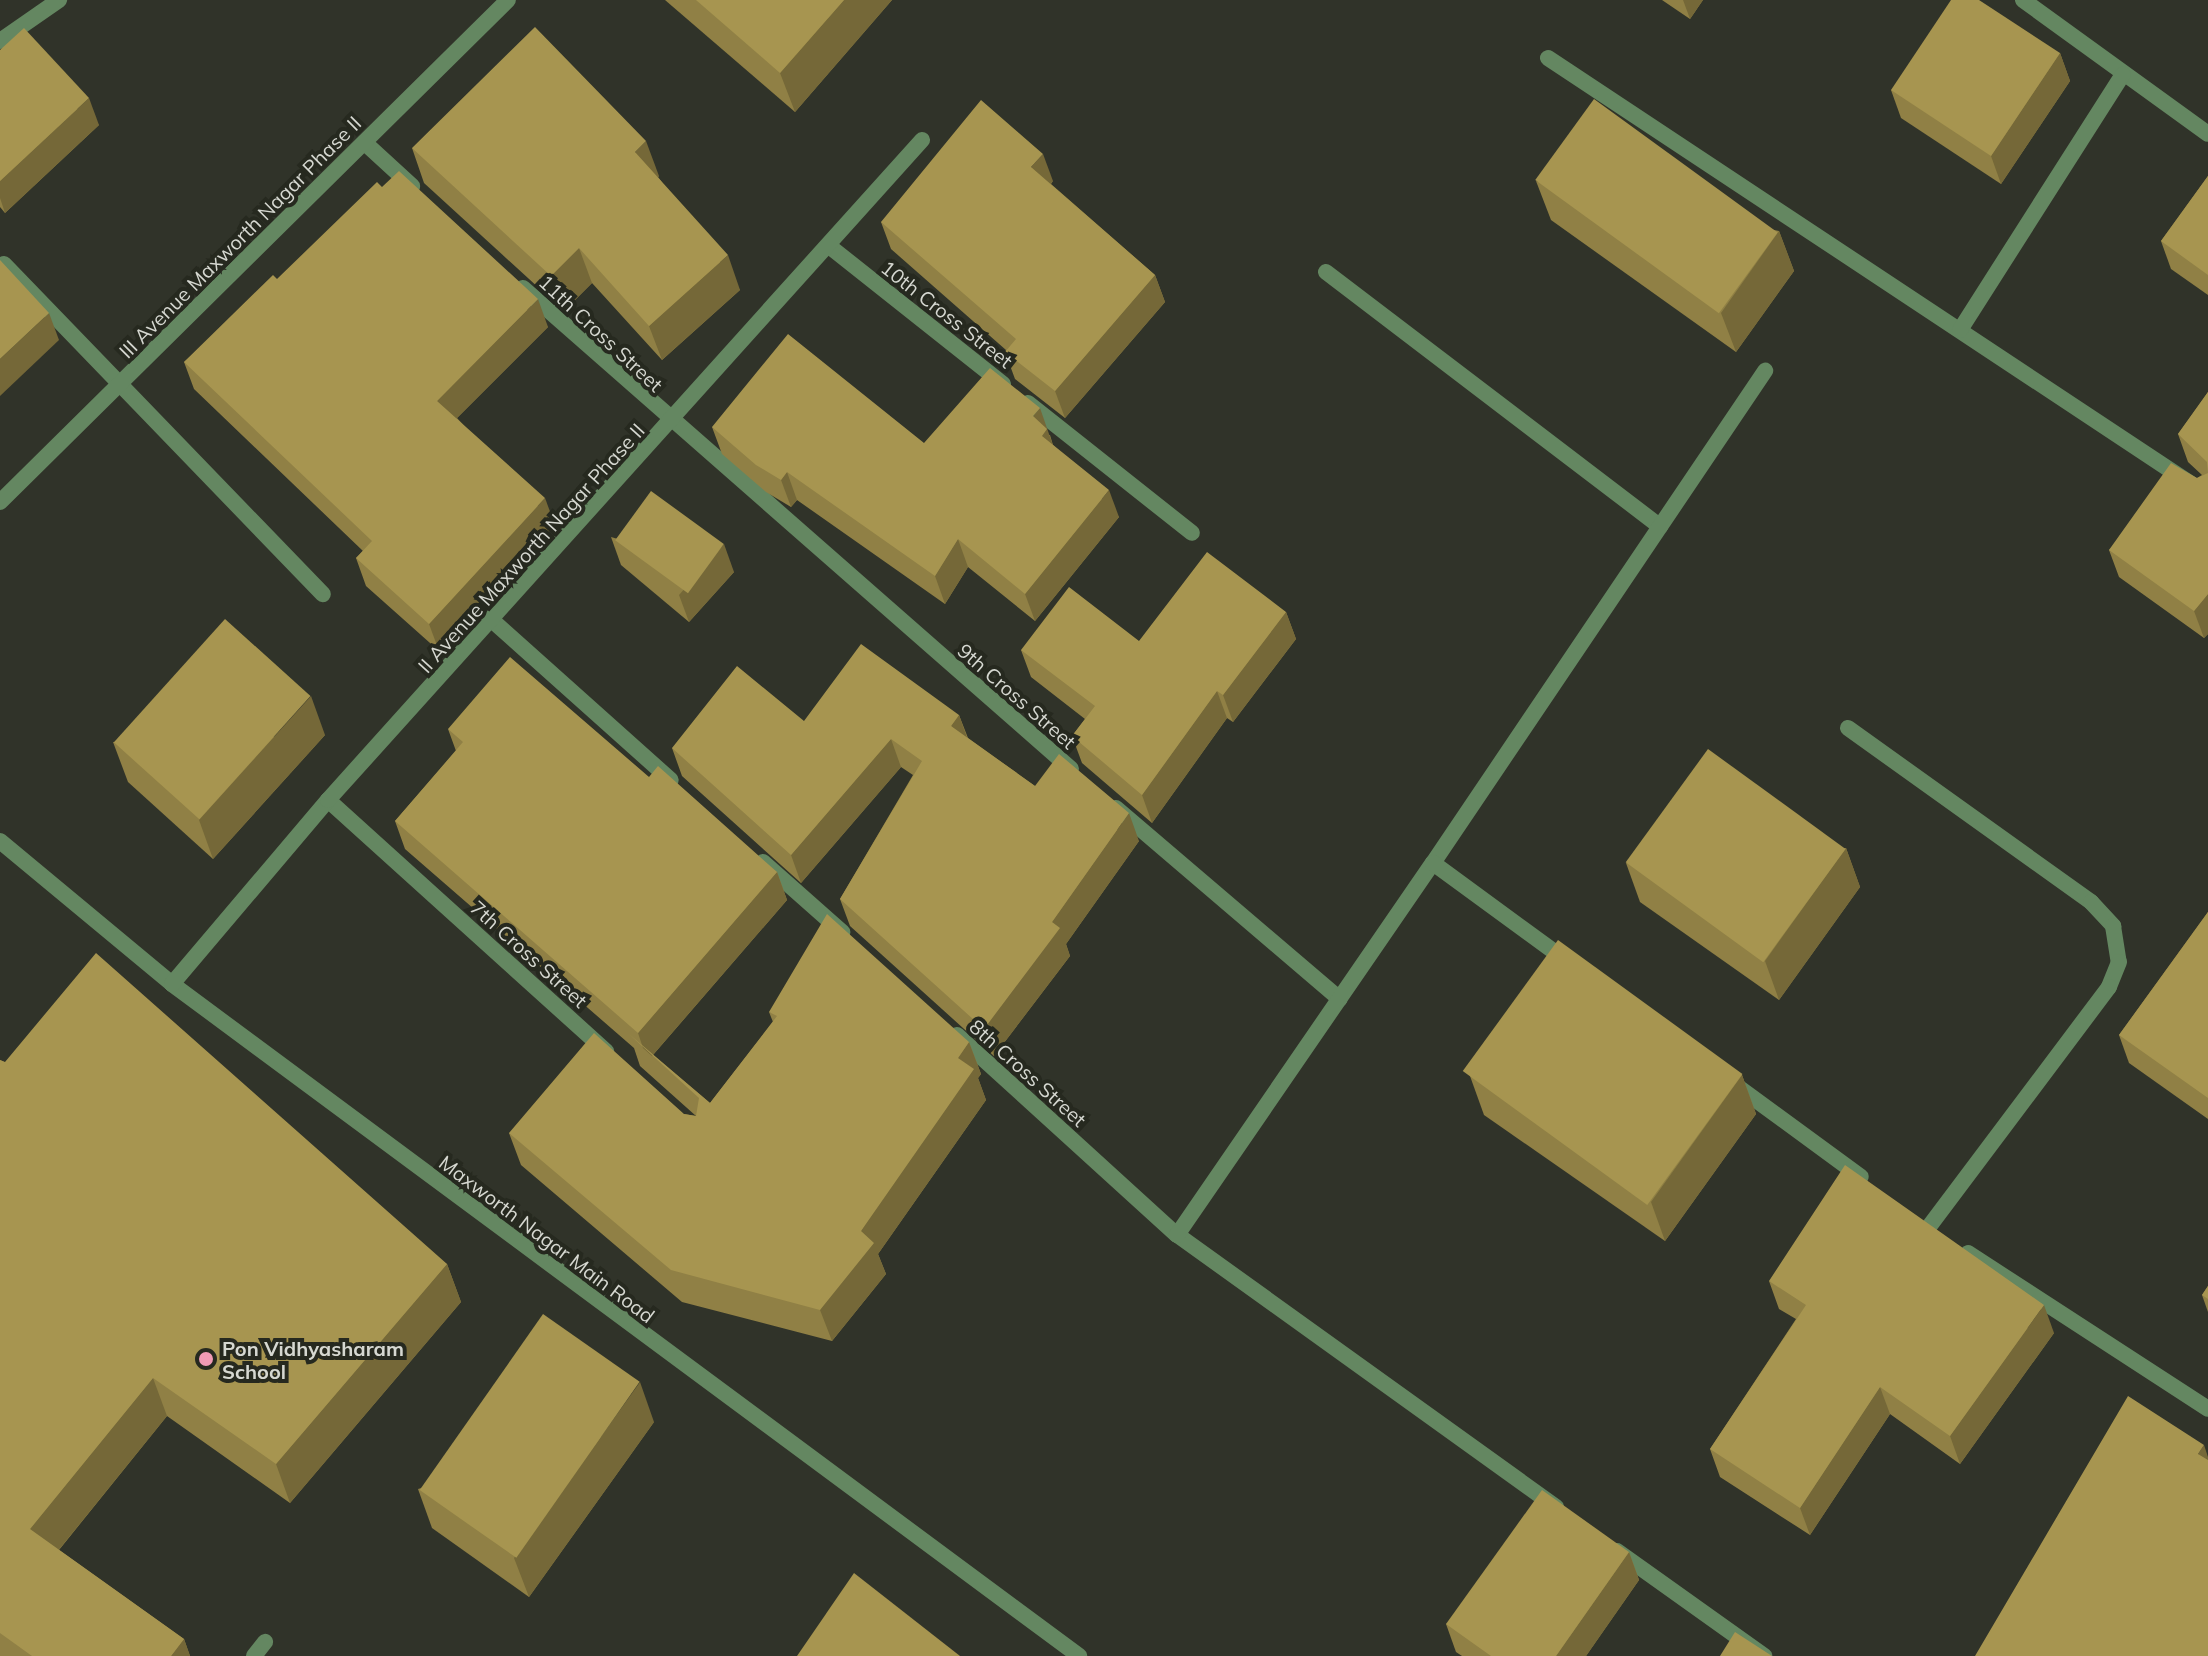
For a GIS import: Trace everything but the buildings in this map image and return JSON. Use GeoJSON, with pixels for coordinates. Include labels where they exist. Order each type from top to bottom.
{"type":"FeatureCollection","features":[{"type":"Feature","properties":{"kind":"street"},"geometry":{"type":"LineString","coordinates":[[0,41],[59,0]]}},
{"type":"Feature","properties":{"kind":"street","name":"III Avenue Maxworth Nagar Phase II"},"geometry":{"type":"LineString","coordinates":[[0,502],[508,0]]}},
{"type":"Feature","properties":{"kind":"street"},"geometry":{"type":"LineString","coordinates":[[2023,0],[2208,134]]}},
{"type":"Feature","properties":{"kind":"street"},"geometry":{"type":"LineString","coordinates":[[1548,58],[2208,495]]}},
{"type":"Feature","properties":{"kind":"street"},"geometry":{"type":"LineString","coordinates":[[1960,330],[2123,74]]}},
{"type":"Feature","properties":{"kind":"street","name":"II Avenue Maxworth Nagar Phase II"},"geometry":{"type":"LineString","coordinates":[[172,984],[328,800],[494,622],[922,140]]}},
{"type":"Feature","properties":{"kind":"street"},"geometry":{"type":"LineString","coordinates":[[365,143],[424,197]]}},
{"type":"Feature","properties":{"kind":"street","name":"10th Cross Street"},"geometry":{"type":"LineString","coordinates":[[829,246],[1192,533]]}},
{"type":"Feature","properties":{"kind":"street"},"geometry":{"type":"LineString","coordinates":[[4,264],[323,594]]}},
{"type":"Feature","properties":{"kind":"street","name":"11th Cross Street"},"geometry":{"type":"LineString","coordinates":[[506,272],[669,423]]}},
{"type":"Feature","properties":{"kind":"street"},"geometry":{"type":"LineString","coordinates":[[1326,272],[1660,526]]}},
{"type":"Feature","properties":{"kind":"street"},"geometry":{"type":"LineString","coordinates":[[1177,1235],[1765,371]]}},
{"type":"Feature","properties":{"kind":"street","name":"9th Cross Street"},"geometry":{"type":"LineString","coordinates":[[669,423],[1340,999]]}},
{"type":"Feature","properties":{"kind":"street"},"geometry":{"type":"LineString","coordinates":[[494,622],[681,789]]}},
{"type":"Feature","properties":{"kind":"street"},"geometry":{"type":"LineString","coordinates":[[1848,728],[2091,902],[2113,926],[2119,962],[2109,987],[1935,1231],[2208,1409]]}},
{"type":"Feature","properties":{"kind":"street","name":"7th Cross Street"},"geometry":{"type":"LineString","coordinates":[[328,800],[621,1064]]}},
{"type":"Feature","properties":{"kind":"street","name":"Maxworth Nagar Main Road"},"geometry":{"type":"LineString","coordinates":[[0,841],[172,984],[1079,1656]]}},
{"type":"Feature","properties":{"kind":"street"},"geometry":{"type":"LineString","coordinates":[[752,852],[858,946]]}},
{"type":"Feature","properties":{"kind":"street"},"geometry":{"type":"LineString","coordinates":[[1433,863],[1586,975]]}},
{"type":"Feature","properties":{"kind":"street","name":"8th Cross Street"},"geometry":{"type":"LineString","coordinates":[[940,1020],[1177,1235],[1572,1519]]}},
{"type":"Feature","properties":{"kind":"street"},"geometry":{"type":"LineString","coordinates":[[1713,1068],[1878,1190]]}},
{"type":"Feature","properties":{"kind":"street"},"geometry":{"type":"LineString","coordinates":[[1598,1537],[1764,1656]]}},
{"type":"Feature","properties":{"kind":"street"},"geometry":{"type":"LineString","coordinates":[[254,1656],[265,1642]]}},
{"type":"Feature","properties":{"kind":"place","name":"Pon Vidhyasharam School"},"geometry":{"type":"Point","coordinates":[206,1359]}}]}
